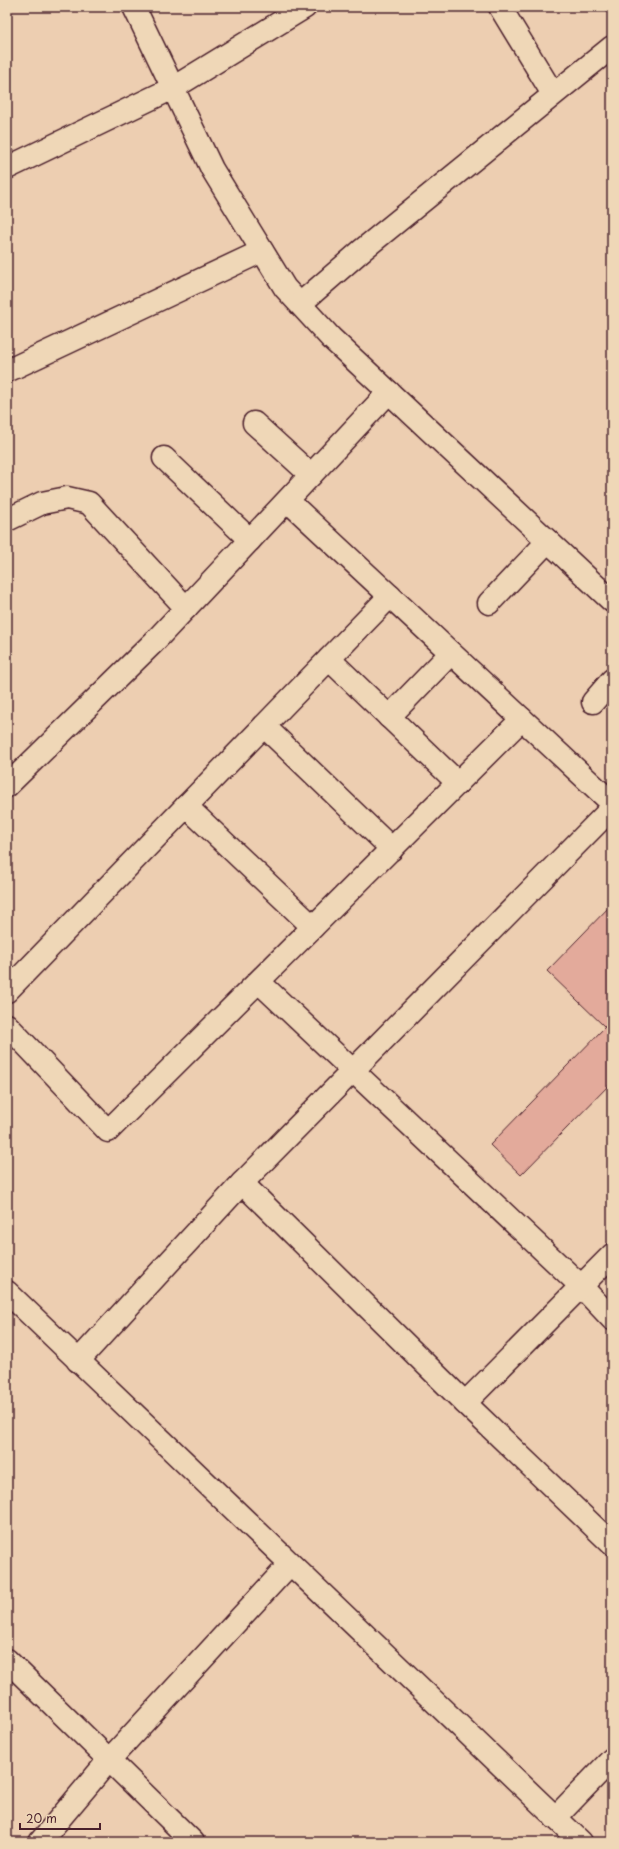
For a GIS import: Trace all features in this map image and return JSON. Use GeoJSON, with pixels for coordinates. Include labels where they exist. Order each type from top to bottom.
{"type":"FeatureCollection","features":[{"type":"Feature","properties":{"kind":"street"},"geometry":{"type":"LineString","coordinates":[[134,7],[212,169],[285,288],[331,338],[612,601]]}},
{"type":"Feature","properties":{"kind":"street"},"geometry":{"type":"LineString","coordinates":[[7,168],[173,88],[306,7]]}},
{"type":"Feature","properties":{"kind":"street"},"geometry":{"type":"LineString","coordinates":[[500,7],[553,94]]}},
{"type":"Feature","properties":{"kind":"street"},"geometry":{"type":"LineString","coordinates":[[300,304],[553,94],[612,47]]}},
{"type":"Feature","properties":{"kind":"street"},"geometry":{"type":"LineString","coordinates":[[7,371],[262,251]]}},
{"type":"Feature","properties":{"kind":"street"},"geometry":{"type":"LineString","coordinates":[[7,786],[154,642],[389,392]]}},
{"type":"Feature","properties":{"kind":"street"},"geometry":{"type":"LineString","coordinates":[[254,422],[311,475]]}},
{"type":"Feature","properties":{"kind":"street"},"geometry":{"type":"LineString","coordinates":[[164,458],[250,540]]}},
{"type":"Feature","properties":{"kind":"street"},"geometry":{"type":"LineString","coordinates":[[7,520],[42,503],[67,498],[89,503],[186,608]]}},
{"type":"Feature","properties":{"kind":"street"},"geometry":{"type":"LineString","coordinates":[[288,500],[612,803]]}},
{"type":"Feature","properties":{"kind":"street"},"geometry":{"type":"LineString","coordinates":[[489,603],[548,541]]}},
{"type":"Feature","properties":{"kind":"street"},"geometry":{"type":"LineString","coordinates":[[7,991],[390,596]]}},
{"type":"Feature","properties":{"kind":"street"},"geometry":{"type":"LineString","coordinates":[[389,717],[451,653]]}},
{"type":"Feature","properties":{"kind":"street"},"geometry":{"type":"LineString","coordinates":[[329,659],[458,783]]}},
{"type":"Feature","properties":{"kind":"street"},"geometry":{"type":"LineString","coordinates":[[593,702],[612,680]]}},
{"type":"Feature","properties":{"kind":"street"},"geometry":{"type":"LineString","coordinates":[[7,1025],[108,1131],[522,719]]}},
{"type":"Feature","properties":{"kind":"street"},"geometry":{"type":"LineString","coordinates":[[264,726],[392,849]]}},
{"type":"Feature","properties":{"kind":"street"},"geometry":{"type":"LineString","coordinates":[[186,806],[313,927]]}},
{"type":"Feature","properties":{"kind":"street"},"geometry":{"type":"LineString","coordinates":[[78,1361],[242,1182],[612,808]]}},
{"type":"Feature","properties":{"kind":"street"},"geometry":{"type":"LineString","coordinates":[[259,982],[581,1286],[612,1319]]}},
{"type":"Feature","properties":{"kind":"street"},"geometry":{"type":"LineString","coordinates":[[242,1182],[465,1403],[612,1544]]}},
{"type":"Feature","properties":{"kind":"street"},"geometry":{"type":"LineString","coordinates":[[465,1403],[612,1256]]}},
{"type":"Feature","properties":{"kind":"street"},"geometry":{"type":"LineString","coordinates":[[7,1292],[581,1842]]}},
{"type":"Feature","properties":{"kind":"street"},"geometry":{"type":"LineString","coordinates":[[45,1840],[108,1760],[290,1564]]}},
{"type":"Feature","properties":{"kind":"street"},"geometry":{"type":"LineString","coordinates":[[7,1660],[193,1842]]}},
{"type":"Feature","properties":{"kind":"street"},"geometry":{"type":"LineString","coordinates":[[555,1818],[612,1759]]}},
{"type":"Feature","properties":{"kind":"building"},"geometry":{"type":"Polygon","coordinates":[[[612,904],[612,1082],[521,1175],[490,1145],[605,1027],[547,971],[612,904]]]}}]}
